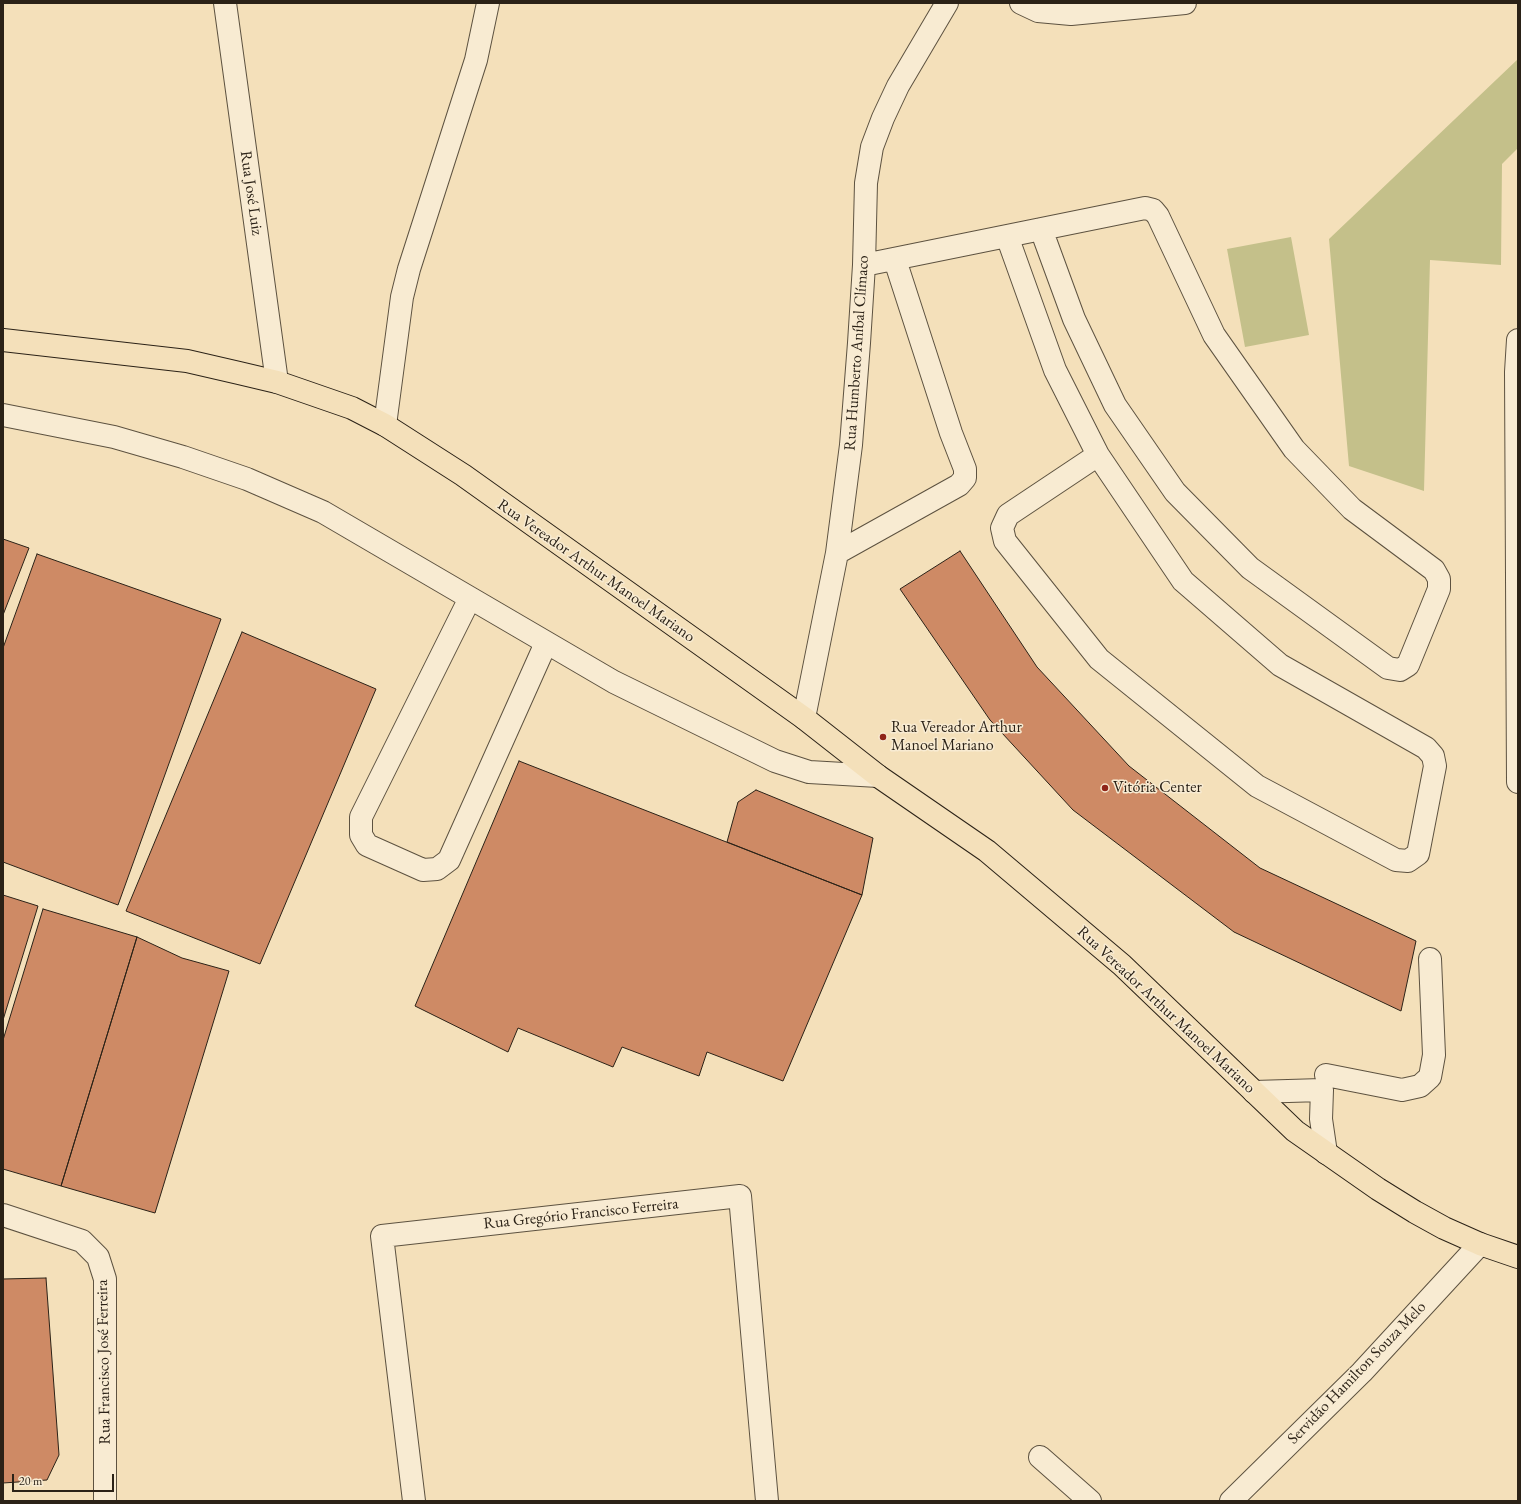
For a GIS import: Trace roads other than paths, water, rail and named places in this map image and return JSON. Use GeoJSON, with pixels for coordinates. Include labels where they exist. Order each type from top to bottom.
{"type":"FeatureCollection","features":[{"type":"Feature","properties":{"kind":"main road","name":"Rua Vereador Arthur Manoel Mariano"},"geometry":{"type":"LineString","coordinates":[[3,340],[187,361],[277,382],[352,408],[385,426],[463,476],[804,718],[878,776],[987,851],[1122,965],[1295,1131],[1378,1189],[1415,1212],[1444,1228],[1480,1244],[1518,1257]]}},
{"type":"Feature","properties":{"kind":"street","name":"Rua José Luiz"},"geometry":{"type":"LineString","coordinates":[[225,3],[277,382]]}},
{"type":"Feature","properties":{"kind":"street"},"geometry":{"type":"LineString","coordinates":[[385,426],[402,297],[409,269],[476,60],[488,3]]}},
{"type":"Feature","properties":{"kind":"street","name":"Rua Humberto Aníbal Clímaco"},"geometry":{"type":"LineString","coordinates":[[804,718],[837,553],[851,445],[860,343],[866,183],[872,147],[882,118],[898,86],[947,3]]}},
{"type":"Feature","properties":{"kind":"street"},"geometry":{"type":"LineString","coordinates":[[1021,3],[1038,11],[1071,14],[1186,3]]}},
{"type":"Feature","properties":{"kind":"street"},"geometry":{"type":"LineString","coordinates":[[864,265],[895,260],[1145,208],[1153,210],[1158,216],[1214,335],[1294,449],[1352,508],[1434,570],[1439,579],[1439,589],[1408,665],[1400,670],[1388,668],[1250,568],[1175,492],[1115,406],[1074,319],[1041,230]]}},
{"type":"Feature","properties":{"kind":"street"},"geometry":{"type":"LineString","coordinates":[[1007,236],[1055,370],[1098,455],[1183,581],[1280,665],[1426,748],[1433,756],[1435,766],[1418,854],[1408,861],[1396,860],[1257,786],[1099,659],[1005,542],[1002,528],[1008,515],[1098,455]]}},
{"type":"Feature","properties":{"kind":"street"},"geometry":{"type":"LineString","coordinates":[[837,553],[959,485],[965,478],[966,469],[951,433],[895,260]]}},
{"type":"Feature","properties":{"kind":"street"},"geometry":{"type":"LineString","coordinates":[[1518,340],[1516,372],[1518,782]]}},
{"type":"Feature","properties":{"kind":"street"},"geometry":{"type":"LineString","coordinates":[[3,415],[114,437],[182,457],[247,479],[323,512],[614,682],[775,761],[809,772],[878,776]]}},
{"type":"Feature","properties":{"kind":"street"},"geometry":{"type":"LineString","coordinates":[[470,598],[361,817],[361,835],[367,845],[423,870],[437,869],[449,860],[546,643]]}},
{"type":"Feature","properties":{"kind":"street"},"geometry":{"type":"LineString","coordinates":[[1326,1075],[1402,1090],[1420,1086],[1430,1077],[1434,1055],[1430,959]]}},
{"type":"Feature","properties":{"kind":"street"},"geometry":{"type":"LineString","coordinates":[[1254,1092],[1322,1090],[1321,1119],[1326,1153]]}},
{"type":"Feature","properties":{"kind":"street","name":"Rua Gregório Francisco Ferreira"},"geometry":{"type":"LineString","coordinates":[[414,1501],[382,1236],[740,1196],[767,1501]]}},
{"type":"Feature","properties":{"kind":"street","name":"Rua Francisco José Ferreira"},"geometry":{"type":"LineString","coordinates":[[3,1215],[82,1241],[98,1258],[105,1279],[105,1501]]}},
{"type":"Feature","properties":{"kind":"street","name":"Servidão Hamilton Souza Melo"},"geometry":{"type":"LineString","coordinates":[[1231,1501],[1362,1372],[1480,1244]]}},
{"type":"Feature","properties":{"kind":"street"},"geometry":{"type":"LineString","coordinates":[[1040,1457],[1090,1501]]}},
{"type":"Feature","properties":{"kind":"place","name":"Rua Vereador Arthur Manoel Mariano"},"geometry":{"type":"Point","coordinates":[883,737]}},
{"type":"Feature","properties":{"kind":"place","name":"Vitória Center"},"geometry":{"type":"Point","coordinates":[1105,788]}}]}
